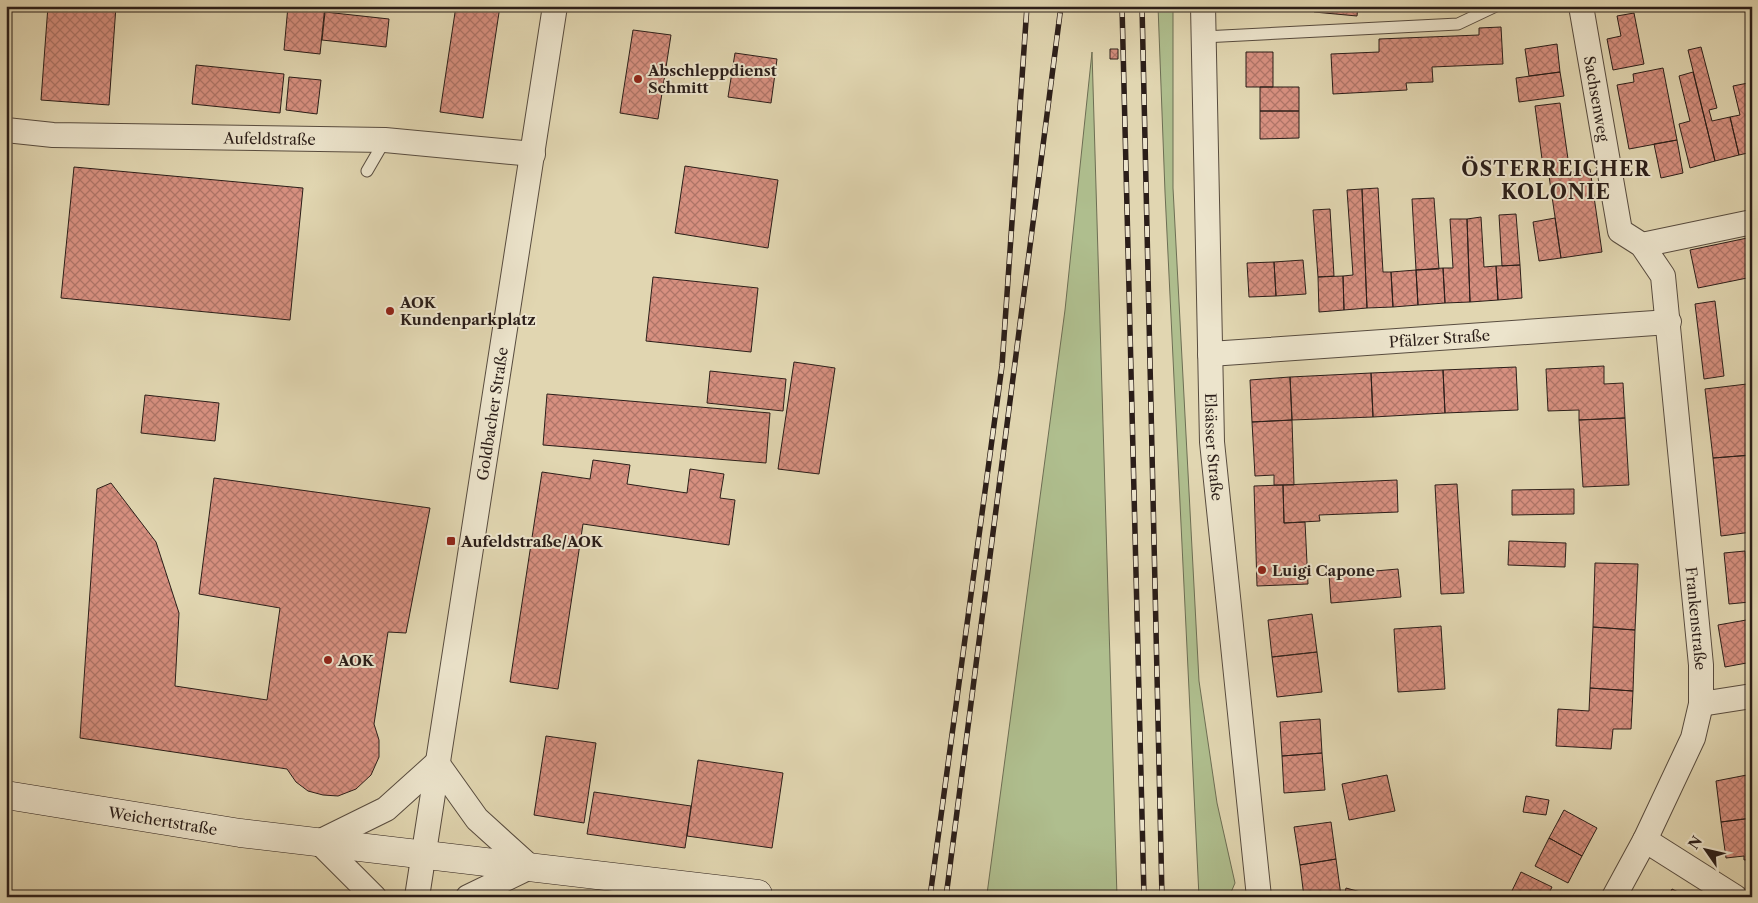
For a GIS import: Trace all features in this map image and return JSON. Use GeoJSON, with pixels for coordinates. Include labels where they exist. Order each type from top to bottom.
{"type":"FeatureCollection","features":[{"type":"Feature","properties":{"kind":"main road","name":"Weichertstraße"},"geometry":{"type":"LineString","coordinates":[[6,795],[240,833],[422,855]]}},
{"type":"Feature","properties":{"kind":"main road"},"geometry":{"type":"LineString","coordinates":[[422,855],[758,894]]}},
{"type":"Feature","properties":{"kind":"street","name":"Goldbacher Straße"},"geometry":{"type":"LineString","coordinates":[[417,897],[555,6]]}},
{"type":"Feature","properties":{"kind":"street","name":"Elsässer Straße"},"geometry":{"type":"LineString","coordinates":[[1203,6],[1212,442],[1256,893]]}},
{"type":"Feature","properties":{"kind":"street","name":"Sachsenweg"},"geometry":{"type":"LineString","coordinates":[[1582,6],[1620,231],[1642,245],[1663,276],[1669,322]]}},
{"type":"Feature","properties":{"kind":"street","name":"Aufeldstraße"},"geometry":{"type":"LineString","coordinates":[[6,130],[53,135],[385,140],[533,154]]}},
{"type":"Feature","properties":{"kind":"street"},"geometry":{"type":"LineString","coordinates":[[1642,245],[1752,222]]}},
{"type":"Feature","properties":{"kind":"street","name":"Pfälzer Straße"},"geometry":{"type":"LineString","coordinates":[[1210,354],[1669,322]]}},
{"type":"Feature","properties":{"kind":"street","name":"Frankenstraße"},"geometry":{"type":"LineString","coordinates":[[1614,897],[1645,840],[1693,738],[1701,704],[1701,665],[1669,322]]}},
{"type":"Feature","properties":{"kind":"street"},"geometry":{"type":"LineString","coordinates":[[1701,704],[1752,696]]}},
{"type":"Feature","properties":{"kind":"street"},"geometry":{"type":"LineString","coordinates":[[374,897],[319,842],[386,809],[437,763],[478,819],[530,867],[468,897]]}},
{"type":"Feature","properties":{"kind":"street"},"geometry":{"type":"LineString","coordinates":[[1645,840],[1735,897]]}},
{"type":"Feature","properties":{"kind":"lane"},"geometry":{"type":"LineString","coordinates":[[1203,37],[1458,24],[1496,6]]}},
{"type":"Feature","properties":{"kind":"lane"},"geometry":{"type":"LineString","coordinates":[[367,171],[385,140]]}},
{"type":"Feature","properties":{"kind":"green space"},"geometry":{"type":"Polygon","coordinates":[[[1158,6],[1173,6],[1173,188],[1199,681],[1217,803],[1235,883],[1229,897],[1199,897],[1165,192],[1158,6]]]}},
{"type":"Feature","properties":{"kind":"green space"},"geometry":{"type":"Polygon","coordinates":[[[1092,52],[1117,897],[1000,897],[987,894],[1065,310],[1092,52]]]}},
{"type":"Feature","properties":{"kind":"building"},"geometry":{"type":"Polygon","coordinates":[[[48,6],[116,6],[109,105],[41,100],[48,6]]]}},
{"type":"Feature","properties":{"kind":"building"},"geometry":{"type":"Polygon","coordinates":[[[288,6],[325,6],[320,54],[284,50],[288,6]]]}},
{"type":"Feature","properties":{"kind":"building"},"geometry":{"type":"Polygon","coordinates":[[[456,6],[500,6],[483,118],[440,112],[456,6]]]}},
{"type":"Feature","properties":{"kind":"building"},"geometry":{"type":"Polygon","coordinates":[[[1314,6],[1358,6],[1357,16],[1314,12],[1314,6]]]}},
{"type":"Feature","properties":{"kind":"building"},"geometry":{"type":"Polygon","coordinates":[[[1381,6],[1425,6],[1425,7],[1381,8],[1381,6]]]}},
{"type":"Feature","properties":{"kind":"building"},"geometry":{"type":"Polygon","coordinates":[[[325,12],[389,19],[386,47],[322,40],[325,12]]]}},
{"type":"Feature","properties":{"kind":"building"},"geometry":{"type":"Polygon","coordinates":[[[1634,13],[1644,64],[1613,70],[1607,39],[1621,36],[1617,16],[1634,13]]]}},
{"type":"Feature","properties":{"kind":"building"},"geometry":{"type":"Polygon","coordinates":[[[1501,27],[1503,64],[1432,67],[1433,82],[1406,83],[1407,90],[1333,94],[1331,54],[1379,52],[1379,39],[1479,35],[1479,28],[1501,27]]]}},
{"type":"Feature","properties":{"kind":"building"},"geometry":{"type":"Polygon","coordinates":[[[633,30],[671,35],[658,119],[620,113],[633,30]]]}},
{"type":"Feature","properties":{"kind":"building"},"geometry":{"type":"Polygon","coordinates":[[[1557,44],[1560,72],[1529,76],[1525,49],[1557,44]]]}},
{"type":"Feature","properties":{"kind":"building"},"geometry":{"type":"Polygon","coordinates":[[[1701,47],[1717,108],[1709,110],[1712,121],[1730,117],[1739,155],[1715,161],[1688,50],[1701,47]]]}},
{"type":"Feature","properties":{"kind":"building"},"geometry":{"type":"Polygon","coordinates":[[[1110,49],[1118,49],[1118,59],[1110,59],[1110,49]]]}},
{"type":"Feature","properties":{"kind":"building"},"geometry":{"type":"Polygon","coordinates":[[[1246,52],[1273,52],[1273,87],[1246,87],[1246,52]]]}},
{"type":"Feature","properties":{"kind":"building"},"geometry":{"type":"Polygon","coordinates":[[[735,53],[777,59],[771,103],[728,97],[735,53]]]}},
{"type":"Feature","properties":{"kind":"building"},"geometry":{"type":"Polygon","coordinates":[[[196,65],[284,74],[280,113],[192,104],[196,65]]]}},
{"type":"Feature","properties":{"kind":"building"},"geometry":{"type":"Polygon","coordinates":[[[1663,68],[1677,140],[1629,149],[1617,85],[1634,82],[1633,74],[1663,68]]]}},
{"type":"Feature","properties":{"kind":"building"},"geometry":{"type":"Polygon","coordinates":[[[1560,72],[1564,96],[1519,102],[1516,78],[1560,72]]]}},
{"type":"Feature","properties":{"kind":"building"},"geometry":{"type":"Polygon","coordinates":[[[1693,72],[1715,161],[1690,168],[1679,124],[1690,121],[1679,76],[1693,72]]]}},
{"type":"Feature","properties":{"kind":"building"},"geometry":{"type":"Polygon","coordinates":[[[289,77],[321,80],[317,114],[286,110],[289,77]]]}},
{"type":"Feature","properties":{"kind":"building"},"geometry":{"type":"Polygon","coordinates":[[[1748,83],[1752,99],[1752,152],[1739,155],[1730,117],[1740,115],[1733,86],[1748,83]]]}},
{"type":"Feature","properties":{"kind":"building"},"geometry":{"type":"Polygon","coordinates":[[[1260,87],[1299,87],[1299,111],[1260,111],[1260,87]]]}},
{"type":"Feature","properties":{"kind":"building"},"geometry":{"type":"Polygon","coordinates":[[[1560,103],[1570,173],[1549,176],[1546,159],[1542,159],[1535,106],[1560,103]]]}},
{"type":"Feature","properties":{"kind":"building"},"geometry":{"type":"Polygon","coordinates":[[[1260,111],[1299,111],[1299,138],[1260,139],[1260,111]]]}},
{"type":"Feature","properties":{"kind":"building"},"geometry":{"type":"Polygon","coordinates":[[[1677,140],[1683,173],[1661,178],[1654,144],[1677,140]]]}},
{"type":"Feature","properties":{"kind":"building"},"geometry":{"type":"Polygon","coordinates":[[[685,166],[778,180],[768,248],[675,233],[685,166]]]}},
{"type":"Feature","properties":{"kind":"building"},"geometry":{"type":"Polygon","coordinates":[[[74,167],[303,188],[290,320],[61,298],[74,167]]]}},
{"type":"Feature","properties":{"kind":"building"},"geometry":{"type":"Polygon","coordinates":[[[1590,169],[1602,252],[1561,258],[1549,176],[1590,169]]]}},
{"type":"Feature","properties":{"kind":"building"},"geometry":{"type":"Polygon","coordinates":[[[1378,188],[1383,272],[1391,272],[1393,307],[1367,308],[1362,189],[1378,188]]]}},
{"type":"Feature","properties":{"kind":"building"},"geometry":{"type":"Polygon","coordinates":[[[1362,189],[1367,308],[1344,310],[1343,276],[1353,275],[1347,190],[1362,189]]]}},
{"type":"Feature","properties":{"kind":"building"},"geometry":{"type":"Polygon","coordinates":[[[1434,198],[1439,269],[1416,270],[1412,199],[1434,198]]]}},
{"type":"Feature","properties":{"kind":"building"},"geometry":{"type":"Polygon","coordinates":[[[1330,209],[1334,276],[1318,277],[1313,210],[1330,209]]]}},
{"type":"Feature","properties":{"kind":"building"},"geometry":{"type":"Polygon","coordinates":[[[1516,214],[1520,265],[1502,266],[1499,215],[1516,214]]]}},
{"type":"Feature","properties":{"kind":"building"},"geometry":{"type":"Polygon","coordinates":[[[1481,217],[1484,267],[1496,266],[1498,300],[1470,302],[1467,219],[1481,217]]]}},
{"type":"Feature","properties":{"kind":"building"},"geometry":{"type":"Polygon","coordinates":[[[1555,218],[1561,258],[1539,261],[1533,222],[1555,218]]]}},
{"type":"Feature","properties":{"kind":"building"},"geometry":{"type":"Polygon","coordinates":[[[1450,219],[1467,219],[1470,302],[1445,303],[1443,268],[1453,268],[1450,219]]]}},
{"type":"Feature","properties":{"kind":"building"},"geometry":{"type":"Polygon","coordinates":[[[1752,237],[1752,277],[1698,288],[1690,250],[1752,237]]]}},
{"type":"Feature","properties":{"kind":"building"},"geometry":{"type":"Polygon","coordinates":[[[1303,260],[1306,294],[1276,296],[1274,262],[1303,260]]]}},
{"type":"Feature","properties":{"kind":"building"},"geometry":{"type":"Polygon","coordinates":[[[1274,262],[1276,296],[1249,297],[1247,263],[1274,262]]]}},
{"type":"Feature","properties":{"kind":"building"},"geometry":{"type":"Polygon","coordinates":[[[1520,265],[1522,298],[1498,300],[1496,266],[1520,265]]]}},
{"type":"Feature","properties":{"kind":"building"},"geometry":{"type":"Polygon","coordinates":[[[1443,268],[1445,303],[1418,305],[1416,270],[1443,268]]]}},
{"type":"Feature","properties":{"kind":"building"},"geometry":{"type":"Polygon","coordinates":[[[1416,270],[1418,305],[1393,307],[1391,272],[1416,270]]]}},
{"type":"Feature","properties":{"kind":"building"},"geometry":{"type":"Polygon","coordinates":[[[1343,276],[1344,310],[1319,312],[1318,277],[1343,276]]]}},
{"type":"Feature","properties":{"kind":"building"},"geometry":{"type":"Polygon","coordinates":[[[653,277],[758,288],[751,352],[646,341],[653,277]]]}},
{"type":"Feature","properties":{"kind":"building"},"geometry":{"type":"Polygon","coordinates":[[[1715,301],[1724,376],[1704,379],[1695,304],[1715,301]]]}},
{"type":"Feature","properties":{"kind":"building"},"geometry":{"type":"Polygon","coordinates":[[[794,362],[835,368],[819,474],[778,469],[794,362]]]}},
{"type":"Feature","properties":{"kind":"building"},"geometry":{"type":"Polygon","coordinates":[[[1604,366],[1604,384],[1623,383],[1625,418],[1579,420],[1579,410],[1548,411],[1546,369],[1604,366]]]}},
{"type":"Feature","properties":{"kind":"building"},"geometry":{"type":"Polygon","coordinates":[[[1516,367],[1518,410],[1445,413],[1443,370],[1516,367]]]}},
{"type":"Feature","properties":{"kind":"building"},"geometry":{"type":"Polygon","coordinates":[[[1443,370],[1445,413],[1373,417],[1371,373],[1443,370]]]}},
{"type":"Feature","properties":{"kind":"building"},"geometry":{"type":"Polygon","coordinates":[[[710,371],[786,379],[783,411],[707,403],[710,371]]]}},
{"type":"Feature","properties":{"kind":"building"},"geometry":{"type":"Polygon","coordinates":[[[1371,373],[1373,417],[1292,420],[1290,377],[1371,373]]]}},
{"type":"Feature","properties":{"kind":"building"},"geometry":{"type":"Polygon","coordinates":[[[1290,377],[1292,420],[1252,422],[1250,380],[1290,377]]]}},
{"type":"Feature","properties":{"kind":"building"},"geometry":{"type":"Polygon","coordinates":[[[1747,384],[1752,455],[1713,458],[1705,389],[1747,384]]]}},
{"type":"Feature","properties":{"kind":"building"},"geometry":{"type":"Polygon","coordinates":[[[547,394],[770,413],[766,463],[543,445],[547,394]]]}},
{"type":"Feature","properties":{"kind":"building"},"geometry":{"type":"Polygon","coordinates":[[[145,395],[219,403],[215,441],[141,433],[145,395]]]}},
{"type":"Feature","properties":{"kind":"building"},"geometry":{"type":"Polygon","coordinates":[[[1625,418],[1629,485],[1583,487],[1579,420],[1625,418]]]}},
{"type":"Feature","properties":{"kind":"building"},"geometry":{"type":"Polygon","coordinates":[[[1292,420],[1294,485],[1274,485],[1274,475],[1255,476],[1252,422],[1292,420]]]}},
{"type":"Feature","properties":{"kind":"building"},"geometry":{"type":"Polygon","coordinates":[[[1752,455],[1752,532],[1721,536],[1713,458],[1752,455]]]}},
{"type":"Feature","properties":{"kind":"building"},"geometry":{"type":"Polygon","coordinates":[[[593,460],[630,465],[627,484],[687,493],[690,469],[724,474],[720,498],[735,500],[729,545],[583,524],[558,689],[510,682],[542,472],[590,479],[593,460]]]}},
{"type":"Feature","properties":{"kind":"building","name":"AOK"},"geometry":{"type":"Polygon","coordinates":[[[214,478],[430,508],[406,633],[388,632],[374,724],[379,740],[379,757],[371,775],[356,789],[338,796],[323,795],[308,791],[296,782],[287,769],[80,738],[97,489],[111,483],[156,542],[179,613],[175,686],[267,700],[280,608],[199,594],[214,478]]]}},
{"type":"Feature","properties":{"kind":"building"},"geometry":{"type":"Polygon","coordinates":[[[1397,480],[1398,512],[1319,515],[1320,521],[1284,523],[1283,485],[1397,480]]]}},
{"type":"Feature","properties":{"kind":"building"},"geometry":{"type":"Polygon","coordinates":[[[1457,484],[1464,593],[1441,594],[1435,485],[1457,484]]]}},
{"type":"Feature","properties":{"kind":"building"},"geometry":{"type":"Polygon","coordinates":[[[1283,485],[1284,523],[1305,522],[1308,584],[1257,586],[1254,486],[1283,485]]]}},
{"type":"Feature","properties":{"kind":"building"},"geometry":{"type":"Polygon","coordinates":[[[1574,489],[1574,514],[1512,515],[1512,490],[1574,489]]]}},
{"type":"Feature","properties":{"kind":"building"},"geometry":{"type":"Polygon","coordinates":[[[1509,541],[1566,543],[1565,567],[1508,565],[1509,541]]]}},
{"type":"Feature","properties":{"kind":"building"},"geometry":{"type":"Polygon","coordinates":[[[1745,551],[1750,602],[1729,604],[1724,553],[1745,551]]]}},
{"type":"Feature","properties":{"kind":"building"},"geometry":{"type":"Polygon","coordinates":[[[1595,563],[1638,564],[1635,630],[1593,627],[1595,563]]]}},
{"type":"Feature","properties":{"kind":"building"},"geometry":{"type":"Polygon","coordinates":[[[1398,569],[1401,597],[1331,603],[1329,575],[1398,569]]]}},
{"type":"Feature","properties":{"kind":"building"},"geometry":{"type":"Polygon","coordinates":[[[1312,614],[1317,652],[1272,657],[1268,620],[1312,614]]]}},
{"type":"Feature","properties":{"kind":"building"},"geometry":{"type":"Polygon","coordinates":[[[1752,619],[1752,662],[1725,667],[1718,625],[1752,619]]]}},
{"type":"Feature","properties":{"kind":"building"},"geometry":{"type":"Polygon","coordinates":[[[1441,626],[1445,689],[1398,692],[1394,629],[1441,626]]]}},
{"type":"Feature","properties":{"kind":"building"},"geometry":{"type":"Polygon","coordinates":[[[1593,627],[1635,630],[1633,691],[1590,688],[1593,627]]]}},
{"type":"Feature","properties":{"kind":"building"},"geometry":{"type":"Polygon","coordinates":[[[1317,652],[1322,692],[1277,697],[1272,657],[1317,652]]]}},
{"type":"Feature","properties":{"kind":"building"},"geometry":{"type":"Polygon","coordinates":[[[1590,688],[1633,691],[1631,729],[1613,729],[1611,749],[1556,746],[1558,709],[1589,711],[1590,688]]]}},
{"type":"Feature","properties":{"kind":"building"},"geometry":{"type":"Polygon","coordinates":[[[1320,719],[1322,753],[1282,756],[1280,722],[1320,719]]]}},
{"type":"Feature","properties":{"kind":"building"},"geometry":{"type":"Polygon","coordinates":[[[546,736],[596,743],[584,823],[534,815],[546,736]]]}},
{"type":"Feature","properties":{"kind":"building"},"geometry":{"type":"Polygon","coordinates":[[[1322,753],[1325,790],[1284,793],[1282,756],[1322,753]]]}},
{"type":"Feature","properties":{"kind":"building"},"geometry":{"type":"Polygon","coordinates":[[[698,760],[783,773],[772,848],[687,836],[698,760]]]}},
{"type":"Feature","properties":{"kind":"building"},"geometry":{"type":"Polygon","coordinates":[[[1752,774],[1752,818],[1721,822],[1716,781],[1752,774]]]}},
{"type":"Feature","properties":{"kind":"building"},"geometry":{"type":"Polygon","coordinates":[[[1387,775],[1395,811],[1349,820],[1342,784],[1387,775]]]}},
{"type":"Feature","properties":{"kind":"building"},"geometry":{"type":"Polygon","coordinates":[[[594,792],[691,806],[685,848],[587,834],[594,792]]]}},
{"type":"Feature","properties":{"kind":"building"},"geometry":{"type":"Polygon","coordinates":[[[1526,796],[1549,800],[1546,815],[1523,812],[1526,796]]]}},
{"type":"Feature","properties":{"kind":"building"},"geometry":{"type":"Polygon","coordinates":[[[1564,810],[1597,828],[1582,856],[1549,838],[1564,810]]]}},
{"type":"Feature","properties":{"kind":"building"},"geometry":{"type":"Polygon","coordinates":[[[1752,818],[1752,859],[1744,860],[1744,856],[1726,858],[1721,822],[1752,818]]]}},
{"type":"Feature","properties":{"kind":"building"},"geometry":{"type":"Polygon","coordinates":[[[1331,822],[1336,859],[1300,865],[1294,827],[1331,822]]]}},
{"type":"Feature","properties":{"kind":"building"},"geometry":{"type":"Polygon","coordinates":[[[1549,838],[1582,856],[1568,883],[1535,866],[1549,838]]]}},
{"type":"Feature","properties":{"kind":"building"},"geometry":{"type":"Polygon","coordinates":[[[1336,859],[1341,896],[1304,897],[1300,865],[1336,859]]]}},
{"type":"Feature","properties":{"kind":"building"},"geometry":{"type":"Polygon","coordinates":[[[1521,872],[1552,887],[1547,897],[1509,897],[1521,872]]]}},
{"type":"Feature","properties":{"kind":"building"},"geometry":{"type":"Polygon","coordinates":[[[1346,888],[1379,897],[1344,897],[1346,888]]]}},
{"type":"Feature","properties":{"kind":"building"},"geometry":{"type":"Polygon","coordinates":[[[1672,889],[1684,895],[1685,892],[1694,897],[1668,897],[1672,889]]]}},
{"type":"Feature","properties":{"kind":"railway"},"geometry":{"type":"LineString","coordinates":[[930,897],[1002,366],[1027,6]]}},
{"type":"Feature","properties":{"kind":"railway"},"geometry":{"type":"LineString","coordinates":[[946,897],[1061,6]]}},
{"type":"Feature","properties":{"kind":"railway"},"geometry":{"type":"LineString","coordinates":[[1122,6],[1144,897]]}},
{"type":"Feature","properties":{"kind":"railway"},"geometry":{"type":"LineString","coordinates":[[1142,6],[1162,897]]}},
{"type":"Feature","properties":{"kind":"place","name":"Abschleppdienst Schmitt"},"geometry":{"type":"Point","coordinates":[638,79]}},
{"type":"Feature","properties":{"kind":"place","name":"AOK Kundenparkplatz"},"geometry":{"type":"Point","coordinates":[390,311]}},
{"type":"Feature","properties":{"kind":"place","name":"Aufeldstraße/AOK"},"geometry":{"type":"Point","coordinates":[451,541]}},
{"type":"Feature","properties":{"kind":"place","name":"Luigi Capone"},"geometry":{"type":"Point","coordinates":[1262,570]}},
{"type":"Feature","properties":{"kind":"place","name":"AOK"},"geometry":{"type":"Point","coordinates":[328,660]}},
{"type":"Feature","properties":{"kind":"district","name":"ÖSTERREICHER KOLONIE"},"geometry":{"type":"Point","coordinates":[1556,180]}}]}
